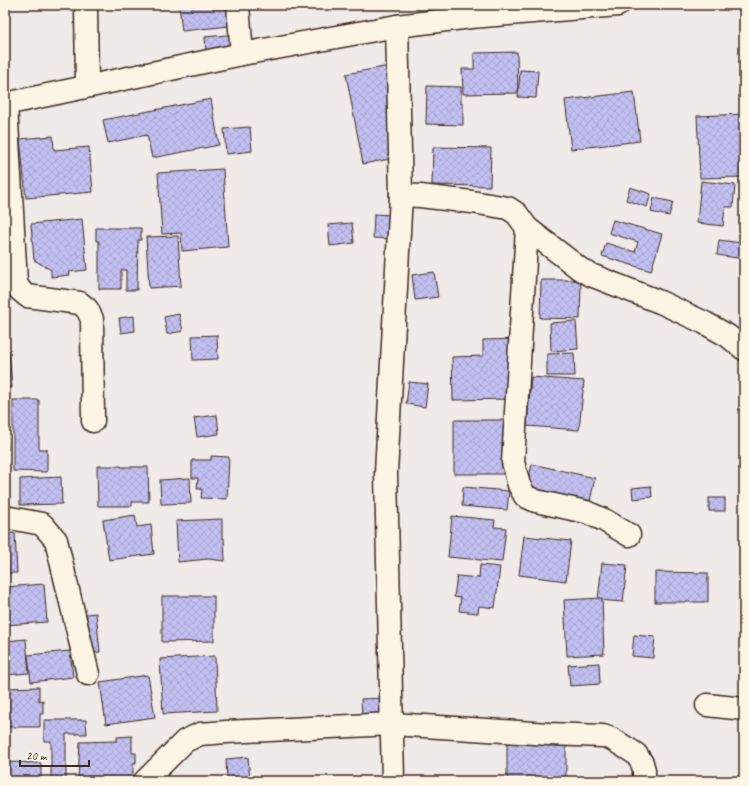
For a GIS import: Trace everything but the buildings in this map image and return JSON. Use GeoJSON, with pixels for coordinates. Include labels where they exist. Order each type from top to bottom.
{"type":"FeatureCollection","features":[{"type":"Feature","properties":{"kind":"street"},"geometry":{"type":"LineString","coordinates":[[86,5],[87,86]]}},
{"type":"Feature","properties":{"kind":"street"},"geometry":{"type":"LineString","coordinates":[[238,5],[242,54]]}},
{"type":"Feature","properties":{"kind":"street"},"geometry":{"type":"LineString","coordinates":[[93,421],[92,319],[87,310],[80,303],[27,296],[20,290],[16,283],[6,104],[242,54],[471,11],[618,5]]}},
{"type":"Feature","properties":{"kind":"street"},"geometry":{"type":"LineString","coordinates":[[393,781],[386,473],[401,195],[397,26]]}},
{"type":"Feature","properties":{"kind":"street"},"geometry":{"type":"LineString","coordinates":[[401,195],[465,201],[508,208],[517,214],[527,228],[580,269],[591,275],[660,302],[705,323],[728,336],[744,349]]}},
{"type":"Feature","properties":{"kind":"street"},"geometry":{"type":"LineString","coordinates":[[527,228],[513,462],[519,485],[525,496],[586,512],[604,520],[629,535]]}},
{"type":"Feature","properties":{"kind":"street"},"geometry":{"type":"LineString","coordinates":[[5,516],[42,524],[56,540],[88,674]]}},
{"type":"Feature","properties":{"kind":"street"},"geometry":{"type":"LineString","coordinates":[[707,705],[744,709]]}},
{"type":"Feature","properties":{"kind":"street"},"geometry":{"type":"LineString","coordinates":[[145,781],[185,741],[200,734],[392,724],[603,736],[612,739],[636,754],[642,763],[644,770],[644,781]]}}]}
